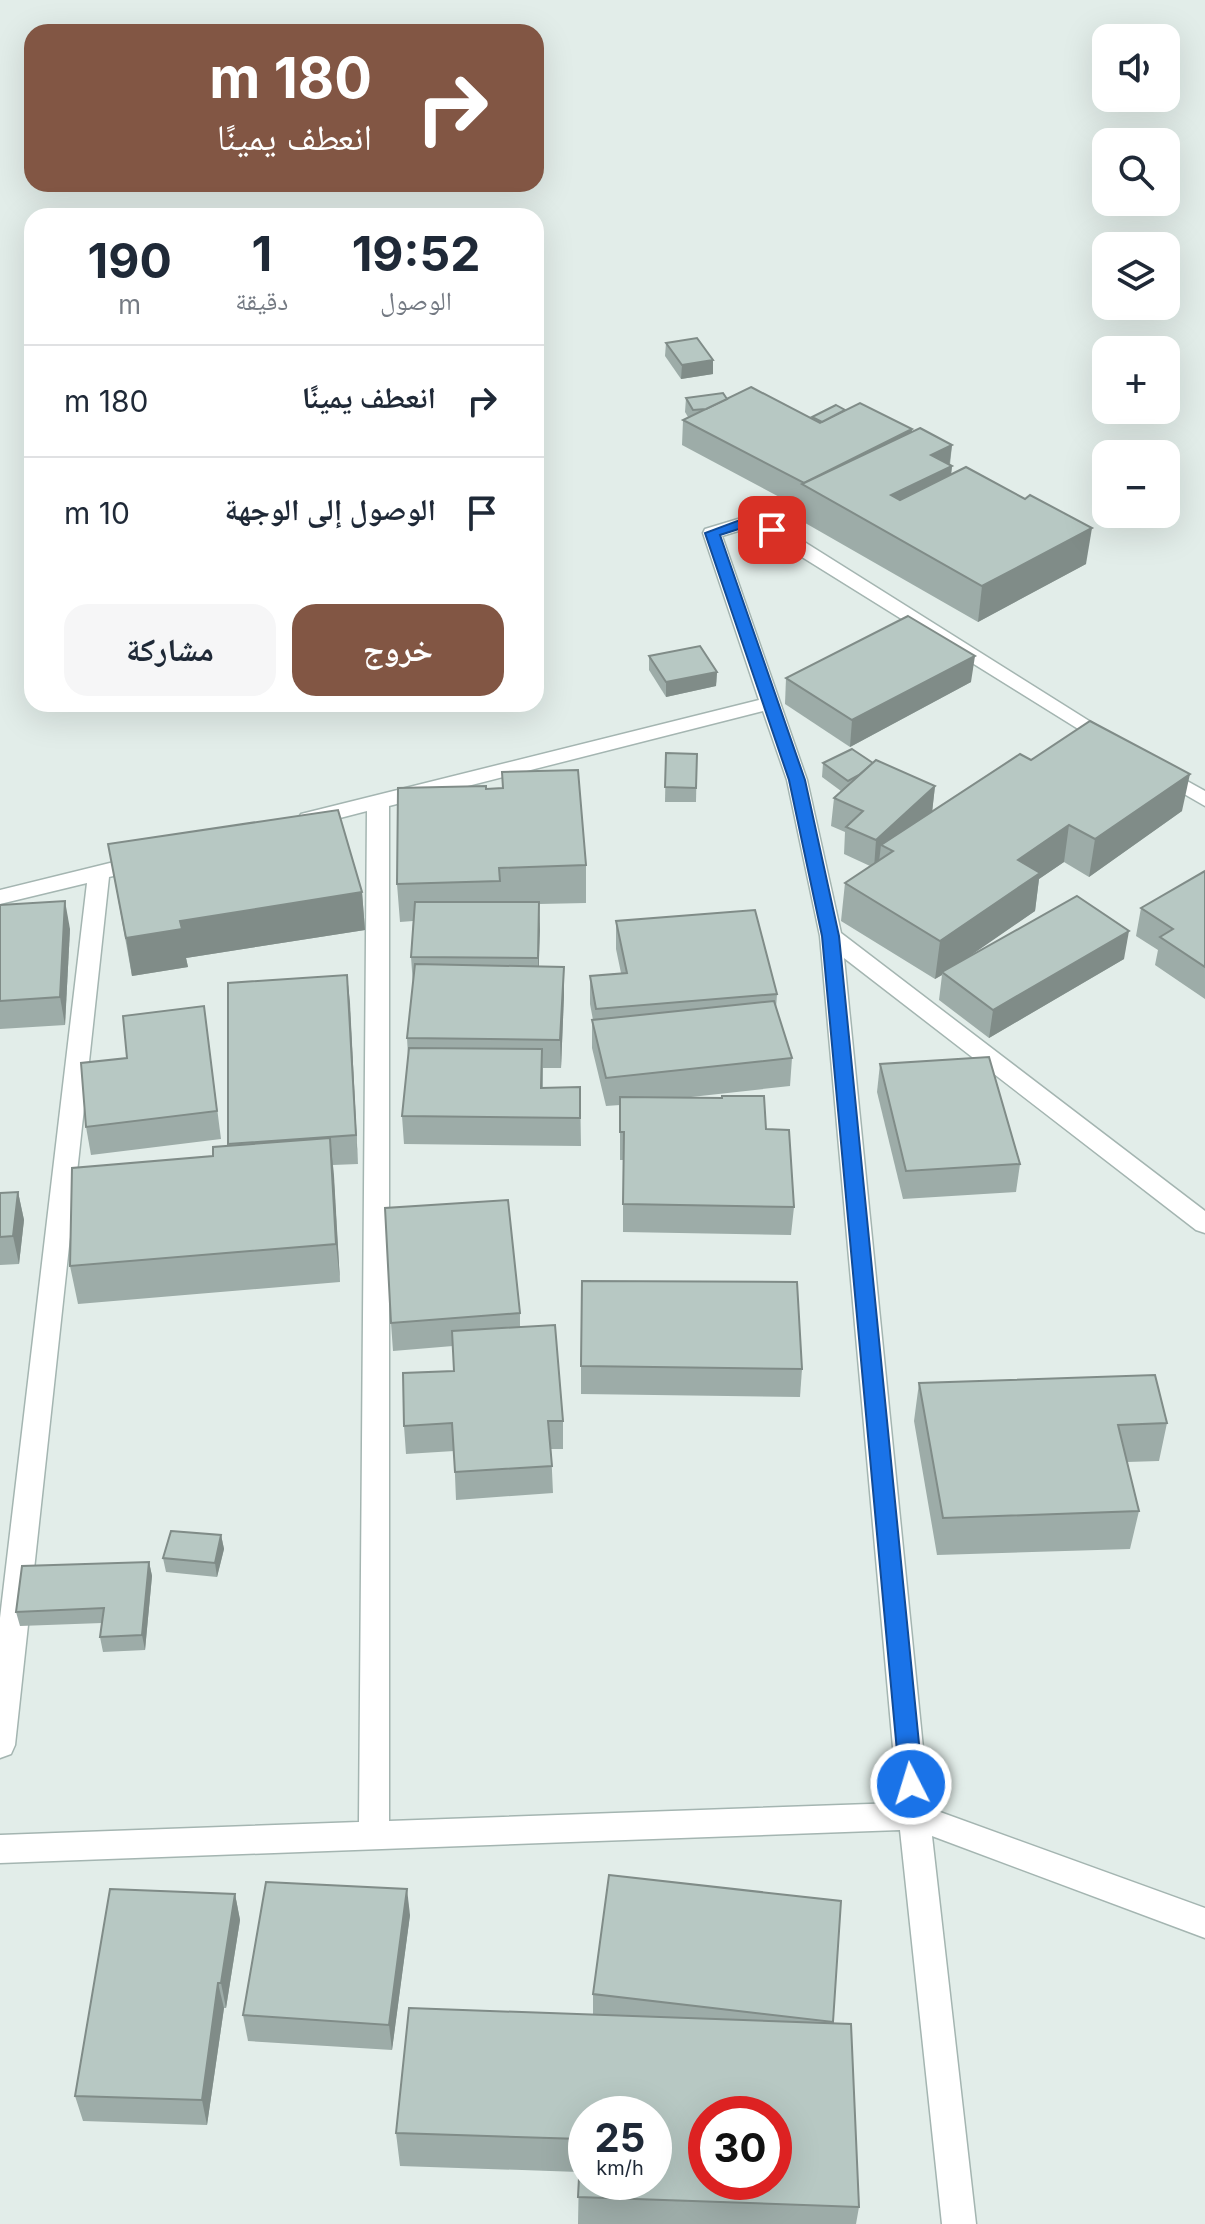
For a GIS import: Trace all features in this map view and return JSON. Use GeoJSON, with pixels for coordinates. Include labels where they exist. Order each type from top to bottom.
{"type":"FeatureCollection","features":[{"type":"Feature","properties":{"kind":"street"},"geometry":{"type":"LineString","coordinates":[[959,2224],[914,1816],[831,936],[797,780],[712,533],[733,524],[748,522],[772,530],[1205,800]]}},
{"type":"Feature","properties":{"kind":"street"},"geometry":{"type":"LineString","coordinates":[[285,826],[772,703]]}},
{"type":"Feature","properties":{"kind":"street"},"geometry":{"type":"LineString","coordinates":[[374,1835],[378,802]]}},
{"type":"Feature","properties":{"kind":"street"},"geometry":{"type":"LineString","coordinates":[[0,897],[130,865]]}},
{"type":"Feature","properties":{"kind":"street"},"geometry":{"type":"LineString","coordinates":[[0,1745],[99,872]]}},
{"type":"Feature","properties":{"kind":"street"},"geometry":{"type":"LineString","coordinates":[[831,936],[1205,1224]]}},
{"type":"Feature","properties":{"kind":"street"},"geometry":{"type":"LineString","coordinates":[[0,1849],[914,1816],[1205,1923]]}},
{"type":"Feature","properties":{"kind":"building"},"geometry":{"type":"Polygon","coordinates":[[[697,338],[713,360],[682,365],[666,343],[697,338]]]}},
{"type":"Feature","properties":{"kind":"building"},"geometry":{"type":"Polygon","coordinates":[[[751,387],[820,423],[860,403],[912,429],[804,483],[683,420],[751,387]]]}},
{"type":"Feature","properties":{"kind":"building"},"geometry":{"type":"Polygon","coordinates":[[[723,393],[727,399],[706,409],[693,410],[686,398],[723,393]]]}},
{"type":"Feature","properties":{"kind":"building"},"geometry":{"type":"Polygon","coordinates":[[[836,405],[845,410],[822,422],[812,417],[836,405]]]}},
{"type":"Feature","properties":{"kind":"building"},"geometry":{"type":"Polygon","coordinates":[[[920,428],[952,445],[931,455],[952,466],[891,495],[900,500],[966,467],[1025,499],[1030,495],[1092,528],[982,586],[802,484],[920,428]]]}},
{"type":"Feature","properties":{"kind":"building"},"geometry":{"type":"Polygon","coordinates":[[[908,616],[975,656],[852,720],[786,678],[908,616]]]}},
{"type":"Feature","properties":{"kind":"building"},"geometry":{"type":"Polygon","coordinates":[[[700,646],[717,672],[666,682],[649,656],[700,646]]]}},
{"type":"Feature","properties":{"kind":"building"},"geometry":{"type":"Polygon","coordinates":[[[1090,721],[1190,774],[1095,839],[1069,825],[1018,860],[1040,873],[940,941],[845,883],[893,851],[881,845],[1020,754],[1031,760],[1090,721]]]}},
{"type":"Feature","properties":{"kind":"building"},"geometry":{"type":"Polygon","coordinates":[[[852,749],[873,763],[848,781],[823,763],[852,749]]]}},
{"type":"Feature","properties":{"kind":"building"},"geometry":{"type":"Polygon","coordinates":[[[666,753],[697,754],[696,788],[665,787],[666,753]]]}},
{"type":"Feature","properties":{"kind":"building"},"geometry":{"type":"Polygon","coordinates":[[[876,760],[935,786],[876,840],[846,827],[863,811],[834,798],[876,760]]]}},
{"type":"Feature","properties":{"kind":"building"},"geometry":{"type":"Polygon","coordinates":[[[578,770],[586,865],[499,868],[500,881],[397,884],[398,788],[503,788],[502,772],[578,770]]]}},
{"type":"Feature","properties":{"kind":"building"},"geometry":{"type":"Polygon","coordinates":[[[338,810],[362,892],[180,921],[182,929],[126,938],[108,844],[338,810]]]}},
{"type":"Feature","properties":{"kind":"building"},"geometry":{"type":"Polygon","coordinates":[[[1205,871],[1205,967],[1160,937],[1173,929],[1141,908],[1205,871]]]}},
{"type":"Feature","properties":{"kind":"building"},"geometry":{"type":"Polygon","coordinates":[[[1077,896],[1129,931],[993,1010],[942,972],[1077,896]]]}},
{"type":"Feature","properties":{"kind":"building"},"geometry":{"type":"Polygon","coordinates":[[[65,901],[60,997],[0,1001],[0,905],[65,901]]]}},
{"type":"Feature","properties":{"kind":"building"},"geometry":{"type":"Polygon","coordinates":[[[415,902],[539,902],[538,958],[411,957],[415,902]]]}},
{"type":"Feature","properties":{"kind":"building"},"geometry":{"type":"Polygon","coordinates":[[[755,910],[777,994],[596,1009],[590,976],[627,973],[616,921],[755,910]]]}},
{"type":"Feature","properties":{"kind":"building"},"geometry":{"type":"Polygon","coordinates":[[[415,964],[564,967],[560,1040],[407,1038],[415,964]]]}},
{"type":"Feature","properties":{"kind":"building"},"geometry":{"type":"Polygon","coordinates":[[[347,975],[356,1135],[228,1144],[228,983],[347,975]]]}},
{"type":"Feature","properties":{"kind":"building"},"geometry":{"type":"Polygon","coordinates":[[[774,1001],[792,1058],[606,1078],[592,1020],[774,1001]]]}},
{"type":"Feature","properties":{"kind":"building"},"geometry":{"type":"Polygon","coordinates":[[[204,1006],[217,1111],[86,1127],[81,1063],[127,1058],[123,1016],[204,1006]]]}},
{"type":"Feature","properties":{"kind":"building"},"geometry":{"type":"Polygon","coordinates":[[[409,1048],[542,1049],[541,1088],[580,1087],[580,1118],[402,1116],[409,1048]]]}},
{"type":"Feature","properties":{"kind":"building"},"geometry":{"type":"Polygon","coordinates":[[[989,1057],[1020,1164],[906,1171],[880,1064],[989,1057]]]}},
{"type":"Feature","properties":{"kind":"building"},"geometry":{"type":"Polygon","coordinates":[[[764,1096],[766,1129],[789,1130],[794,1207],[623,1204],[624,1132],[620,1132],[620,1097],[764,1096]]]}},
{"type":"Feature","properties":{"kind":"building"},"geometry":{"type":"Polygon","coordinates":[[[330,1138],[336,1244],[70,1266],[72,1168],[213,1156],[213,1147],[330,1138]]]}},
{"type":"Feature","properties":{"kind":"building"},"geometry":{"type":"Polygon","coordinates":[[[18,1192],[13,1236],[0,1237],[0,1193],[18,1192]]]}},
{"type":"Feature","properties":{"kind":"building"},"geometry":{"type":"Polygon","coordinates":[[[508,1200],[520,1313],[391,1323],[385,1208],[508,1200]]]}},
{"type":"Feature","properties":{"kind":"building"},"geometry":{"type":"Polygon","coordinates":[[[582,1281],[797,1282],[802,1369],[581,1366],[582,1281]]]}},
{"type":"Feature","properties":{"kind":"building"},"geometry":{"type":"Polygon","coordinates":[[[555,1325],[563,1421],[548,1421],[552,1466],[455,1472],[452,1423],[404,1426],[403,1373],[454,1371],[452,1331],[555,1325]]]}},
{"type":"Feature","properties":{"kind":"building"},"geometry":{"type":"Polygon","coordinates":[[[1155,1375],[1167,1423],[1118,1425],[1139,1511],[943,1518],[919,1383],[1155,1375]]]}},
{"type":"Feature","properties":{"kind":"building"},"geometry":{"type":"Polygon","coordinates":[[[171,1531],[221,1535],[215,1563],[163,1558],[171,1531]]]}},
{"type":"Feature","properties":{"kind":"building"},"geometry":{"type":"Polygon","coordinates":[[[149,1562],[142,1635],[100,1637],[104,1608],[16,1612],[22,1566],[149,1562]]]}},
{"type":"Feature","properties":{"kind":"building"},"geometry":{"type":"Polygon","coordinates":[[[609,1875],[841,1901],[833,2022],[593,1994],[609,1875]]]}},
{"type":"Feature","properties":{"kind":"building"},"geometry":{"type":"Polygon","coordinates":[[[266,1882],[407,1889],[389,2025],[243,2015],[266,1882]]]}},
{"type":"Feature","properties":{"kind":"building"},"geometry":{"type":"Polygon","coordinates":[[[110,1889],[235,1894],[221,1983],[218,1983],[202,2100],[75,2096],[110,1889]]]}},
{"type":"Feature","properties":{"kind":"building"},"geometry":{"type":"Polygon","coordinates":[[[409,2008],[851,2024],[859,2207],[662,2200],[672,2200],[672,2096],[568,2096],[568,2139],[396,2133],[409,2008]]]}},
{"type":"Feature","properties":{"kind":"route"},"geometry":{"type":"LineString","coordinates":[[772,530],[748,522],[733,524],[712,533],[797,780],[831,936],[911,1784]]}}]}
